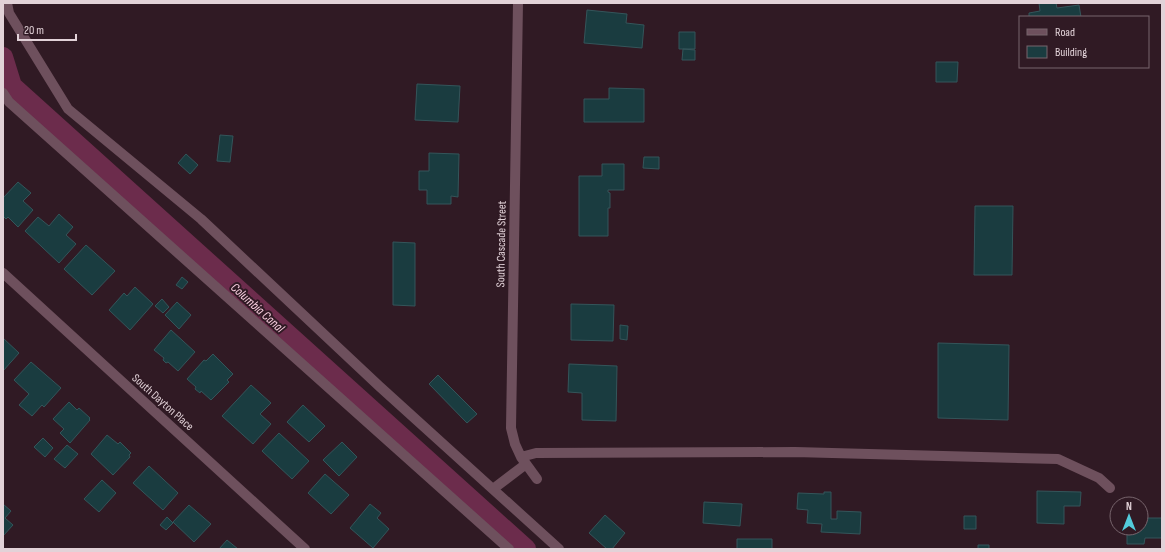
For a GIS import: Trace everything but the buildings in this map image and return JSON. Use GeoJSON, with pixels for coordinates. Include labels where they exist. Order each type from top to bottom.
{"type":"FeatureCollection","features":[{"type":"Feature","properties":{"kind":"street"},"geometry":{"type":"LineString","coordinates":[[7,3],[9,13],[68,108],[201,218],[379,386],[559,549]]}},
{"type":"Feature","properties":{"kind":"street","name":"South Cascade Street"},"geometry":{"type":"LineString","coordinates":[[518,3],[511,428],[515,444],[523,460],[537,479]]}},
{"type":"Feature","properties":{"kind":"street"},"geometry":{"type":"LineString","coordinates":[[3,93],[9,102],[509,549]]}},
{"type":"Feature","properties":{"kind":"street","name":"South Dayton Place"},"geometry":{"type":"LineString","coordinates":[[3,273],[305,549]]}},
{"type":"Feature","properties":{"kind":"street"},"geometry":{"type":"LineString","coordinates":[[494,489],[523,460],[536,453],[795,452],[1058,459],[1099,478],[1110,488]]}},
{"type":"Feature","properties":{"kind":"waterway","name":"Columbia Canal"},"geometry":{"type":"LineString","coordinates":[[3,57],[12,86],[526,549]]}}]}
